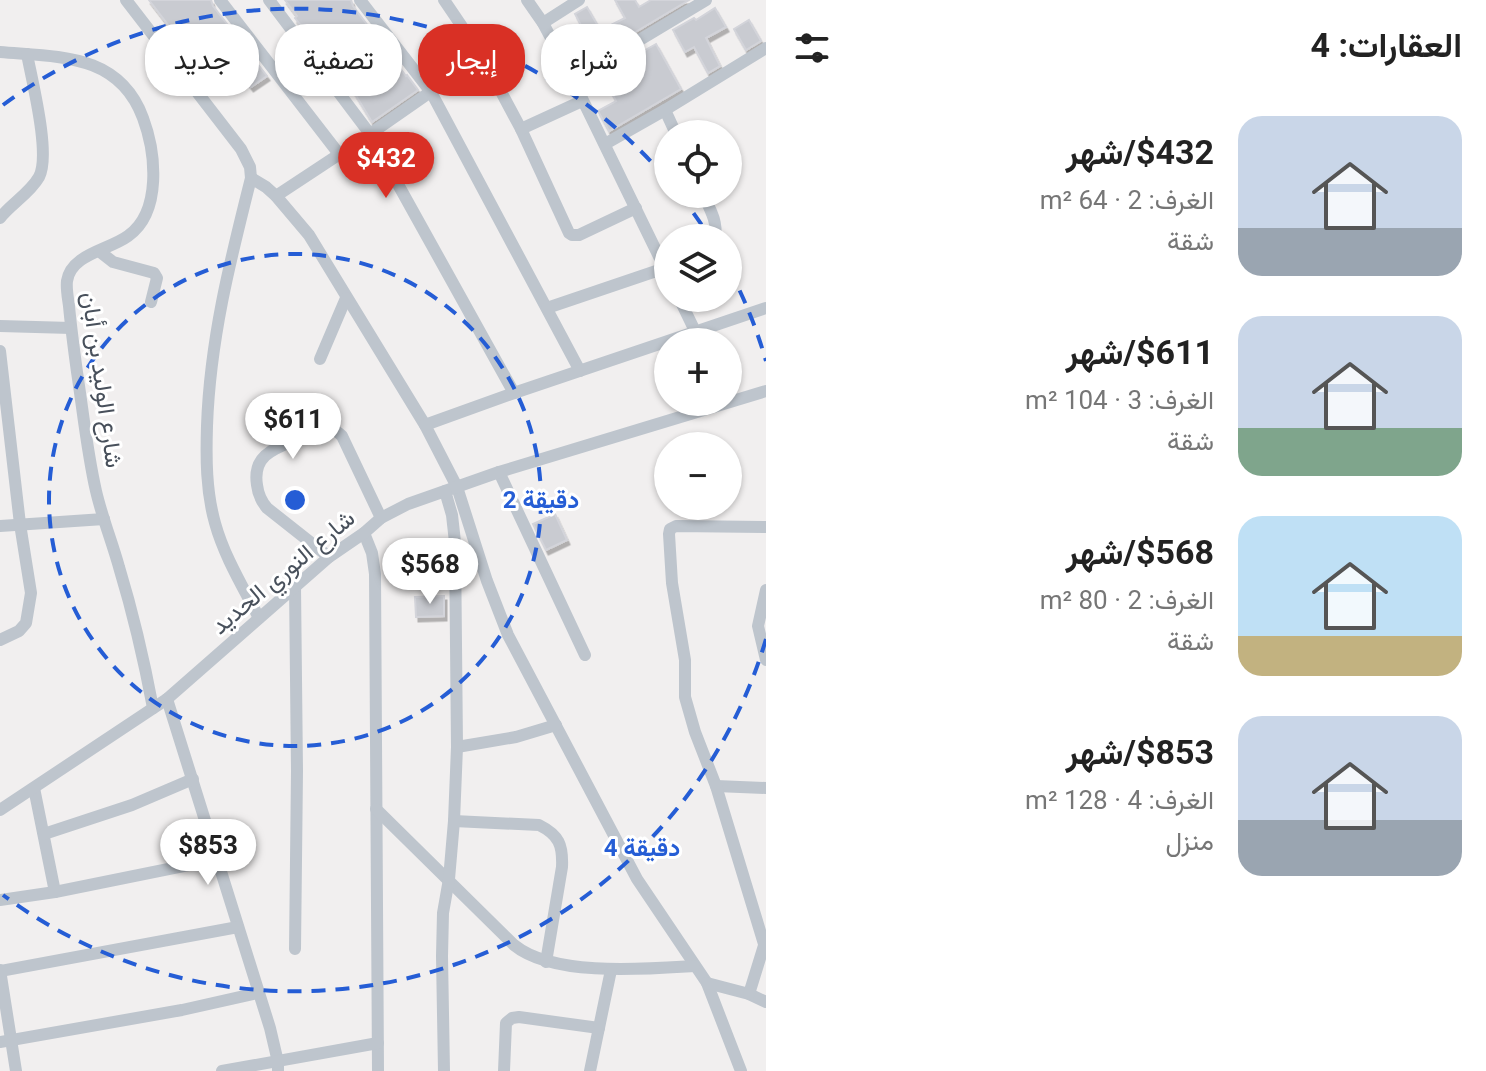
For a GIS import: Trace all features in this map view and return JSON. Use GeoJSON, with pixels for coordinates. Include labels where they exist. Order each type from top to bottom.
{"type":"FeatureCollection","features":[{"type":"Feature","properties":{"kind":"street"},"geometry":{"type":"LineString","coordinates":[[126,0],[241,149],[250,167],[251,178],[216,325],[208,398],[206,469],[219,536],[259,618]]}},
{"type":"Feature","properties":{"kind":"street"},"geometry":{"type":"LineString","coordinates":[[220,0],[339,154]]}},
{"type":"Feature","properties":{"kind":"street"},"geometry":{"type":"LineString","coordinates":[[269,0],[370,134],[514,393]]}},
{"type":"Feature","properties":{"kind":"street"},"geometry":{"type":"LineString","coordinates":[[360,0],[418,75]]}},
{"type":"Feature","properties":{"kind":"street"},"geometry":{"type":"LineString","coordinates":[[444,0],[460,24]]}},
{"type":"Feature","properties":{"kind":"street"},"geometry":{"type":"LineString","coordinates":[[527,0],[543,23],[579,0]]}},
{"type":"Feature","properties":{"kind":"street"},"geometry":{"type":"LineString","coordinates":[[646,36],[706,0]]}},
{"type":"Feature","properties":{"kind":"street"},"geometry":{"type":"LineString","coordinates":[[605,144],[766,48]]}},
{"type":"Feature","properties":{"kind":"street","name":"شارع الوليد بن أبان"},"geometry":{"type":"LineString","coordinates":[[0,52],[83,61],[107,71],[132,96],[142,113],[154,175],[147,212],[130,235],[76,264],[67,278],[91,470],[136,625],[153,708]]}},
{"type":"Feature","properties":{"kind":"street"},"geometry":{"type":"LineString","coordinates":[[0,218],[38,180],[43,166],[38,113],[27,54]]}},
{"type":"Feature","properties":{"kind":"street"},"geometry":{"type":"LineString","coordinates":[[276,196],[425,96]]}},
{"type":"Feature","properties":{"kind":"street"},"geometry":{"type":"LineString","coordinates":[[433,96],[580,371]]}},
{"type":"Feature","properties":{"kind":"street"},"geometry":{"type":"LineString","coordinates":[[503,96],[572,235],[579,235],[636,208]]}},
{"type":"Feature","properties":{"kind":"street"},"geometry":{"type":"LineString","coordinates":[[580,96],[654,244]]}},
{"type":"Feature","properties":{"kind":"street"},"geometry":{"type":"LineString","coordinates":[[521,129],[582,101]]}},
{"type":"Feature","properties":{"kind":"street"},"geometry":{"type":"LineString","coordinates":[[665,110],[670,120]]}},
{"type":"Feature","properties":{"kind":"street"},"geometry":{"type":"LineString","coordinates":[[251,178],[276,196],[309,235],[425,425],[508,635],[637,879],[707,983],[741,1071]]}},
{"type":"Feature","properties":{"kind":"street"},"geometry":{"type":"LineString","coordinates":[[99,251],[113,262],[154,273],[157,278],[151,302]]}},
{"type":"Feature","properties":{"kind":"street"},"geometry":{"type":"LineString","coordinates":[[547,308],[654,274]]}},
{"type":"Feature","properties":{"kind":"street"},"geometry":{"type":"LineString","coordinates":[[320,359],[346,298]]}},
{"type":"Feature","properties":{"kind":"street"},"geometry":{"type":"LineString","coordinates":[[704,328],[766,308]]}},
{"type":"Feature","properties":{"kind":"street"},"geometry":{"type":"LineString","coordinates":[[0,326],[71,328]]}},
{"type":"Feature","properties":{"kind":"street"},"geometry":{"type":"LineString","coordinates":[[425,425],[654,345]]}},
{"type":"Feature","properties":{"kind":"street"},"geometry":{"type":"LineString","coordinates":[[0,351],[31,593],[26,623],[19,631],[0,640]]}},
{"type":"Feature","properties":{"kind":"street","name":"شارع النوري الحديد"},"geometry":{"type":"LineString","coordinates":[[0,810],[167,699],[329,557],[381,518],[408,504],[499,472],[766,391]]}},
{"type":"Feature","properties":{"kind":"street"},"geometry":{"type":"LineString","coordinates":[[329,557],[262,503],[256,476],[262,458],[318,431],[331,429],[337,432],[342,436],[381,518]]}},
{"type":"Feature","properties":{"kind":"street"},"geometry":{"type":"LineString","coordinates":[[499,472],[585,655]]}},
{"type":"Feature","properties":{"kind":"street"},"geometry":{"type":"LineString","coordinates":[[444,1071],[443,913],[454,821],[457,747],[455,542],[451,489]]}},
{"type":"Feature","properties":{"kind":"street"},"geometry":{"type":"LineString","coordinates":[[0,526],[104,519]]}},
{"type":"Feature","properties":{"kind":"street"},"geometry":{"type":"LineString","coordinates":[[749,994],[765,941],[685,697],[685,660],[672,583],[669,534],[670,529],[676,526],[766,527]]}},
{"type":"Feature","properties":{"kind":"street"},"geometry":{"type":"LineString","coordinates":[[364,533],[372,553],[375,574],[378,1071]]}},
{"type":"Feature","properties":{"kind":"street"},"geometry":{"type":"LineString","coordinates":[[295,586],[295,949]]}},
{"type":"Feature","properties":{"kind":"street"},"geometry":{"type":"LineString","coordinates":[[766,590],[758,626],[766,660]]}},
{"type":"Feature","properties":{"kind":"street"},"geometry":{"type":"LineString","coordinates":[[167,699],[272,1036],[278,1066]]}},
{"type":"Feature","properties":{"kind":"street"},"geometry":{"type":"LineString","coordinates":[[457,747],[516,737],[556,725]]}},
{"type":"Feature","properties":{"kind":"street"},"geometry":{"type":"LineString","coordinates":[[44,834],[132,805],[193,779]]}},
{"type":"Feature","properties":{"kind":"street"},"geometry":{"type":"LineString","coordinates":[[716,786],[766,788]]}},
{"type":"Feature","properties":{"kind":"street"},"geometry":{"type":"LineString","coordinates":[[34,788],[55,892]]}},
{"type":"Feature","properties":{"kind":"street"},"geometry":{"type":"LineString","coordinates":[[376,809],[514,945],[532,957],[546,962],[611,970],[694,966]]}},
{"type":"Feature","properties":{"kind":"street"},"geometry":{"type":"LineString","coordinates":[[454,821],[539,825],[551,830],[556,837],[562,867],[546,962]]}},
{"type":"Feature","properties":{"kind":"street"},"geometry":{"type":"LineString","coordinates":[[0,900],[218,859]]}},
{"type":"Feature","properties":{"kind":"street"},"geometry":{"type":"LineString","coordinates":[[16,1071],[6,1041],[0,971],[238,927]]}},
{"type":"Feature","properties":{"kind":"street"},"geometry":{"type":"LineString","coordinates":[[590,1071],[611,970]]}},
{"type":"Feature","properties":{"kind":"street"},"geometry":{"type":"LineString","coordinates":[[707,983],[749,994],[766,1002]]}},
{"type":"Feature","properties":{"kind":"street"},"geometry":{"type":"LineString","coordinates":[[6,1041],[182,1010],[258,993]]}},
{"type":"Feature","properties":{"kind":"street"},"geometry":{"type":"LineString","coordinates":[[504,1071],[506,1023],[512,1018],[599,1028]]}},
{"type":"Feature","properties":{"kind":"street"},"geometry":{"type":"LineString","coordinates":[[222,1071],[278,1066],[378,1043]]}},
{"type":"Feature","properties":{"kind":"building"},"geometry":{"type":"Polygon","coordinates":[[[149,0],[211,0],[227,24],[167,24],[149,0]]]}},
{"type":"Feature","properties":{"kind":"building"},"geometry":{"type":"Polygon","coordinates":[[[285,0],[351,0],[367,24],[300,24],[295,18],[297,16],[285,0]]]}},
{"type":"Feature","properties":{"kind":"building"},"geometry":{"type":"Polygon","coordinates":[[[615,0],[635,0],[639,7],[651,0],[689,0],[646,26],[613,24],[625,18],[615,0]]]}},
{"type":"Feature","properties":{"kind":"building"},"geometry":{"type":"Polygon","coordinates":[[[587,7],[597,24],[580,24],[575,14],[587,7]]]}},
{"type":"Feature","properties":{"kind":"building"},"geometry":{"type":"Polygon","coordinates":[[[715,8],[726,27],[706,38],[720,66],[708,73],[694,47],[685,52],[673,30],[715,8]]]}},
{"type":"Feature","properties":{"kind":"building"},"geometry":{"type":"Polygon","coordinates":[[[749,20],[761,41],[746,50],[734,29],[749,20]]]}},
{"type":"Feature","properties":{"kind":"building"},"geometry":{"type":"Polygon","coordinates":[[[656,44],[681,89],[609,131],[598,111],[616,101],[613,96],[646,96],[646,50],[656,44]]]}},
{"type":"Feature","properties":{"kind":"building"},"geometry":{"type":"Polygon","coordinates":[[[259,66],[267,76],[259,82],[259,66]]]}},
{"type":"Feature","properties":{"kind":"building"},"geometry":{"type":"Polygon","coordinates":[[[402,71],[418,90],[372,122],[356,96],[402,96],[402,71]]]}},
{"type":"Feature","properties":{"kind":"building"},"geometry":{"type":"Polygon","coordinates":[[[555,514],[567,540],[546,550],[533,524],[555,514]]]}},
{"type":"Feature","properties":{"kind":"building"},"geometry":{"type":"Polygon","coordinates":[[[444,596],[444,616],[416,617],[415,597],[444,596]]]}}]}
